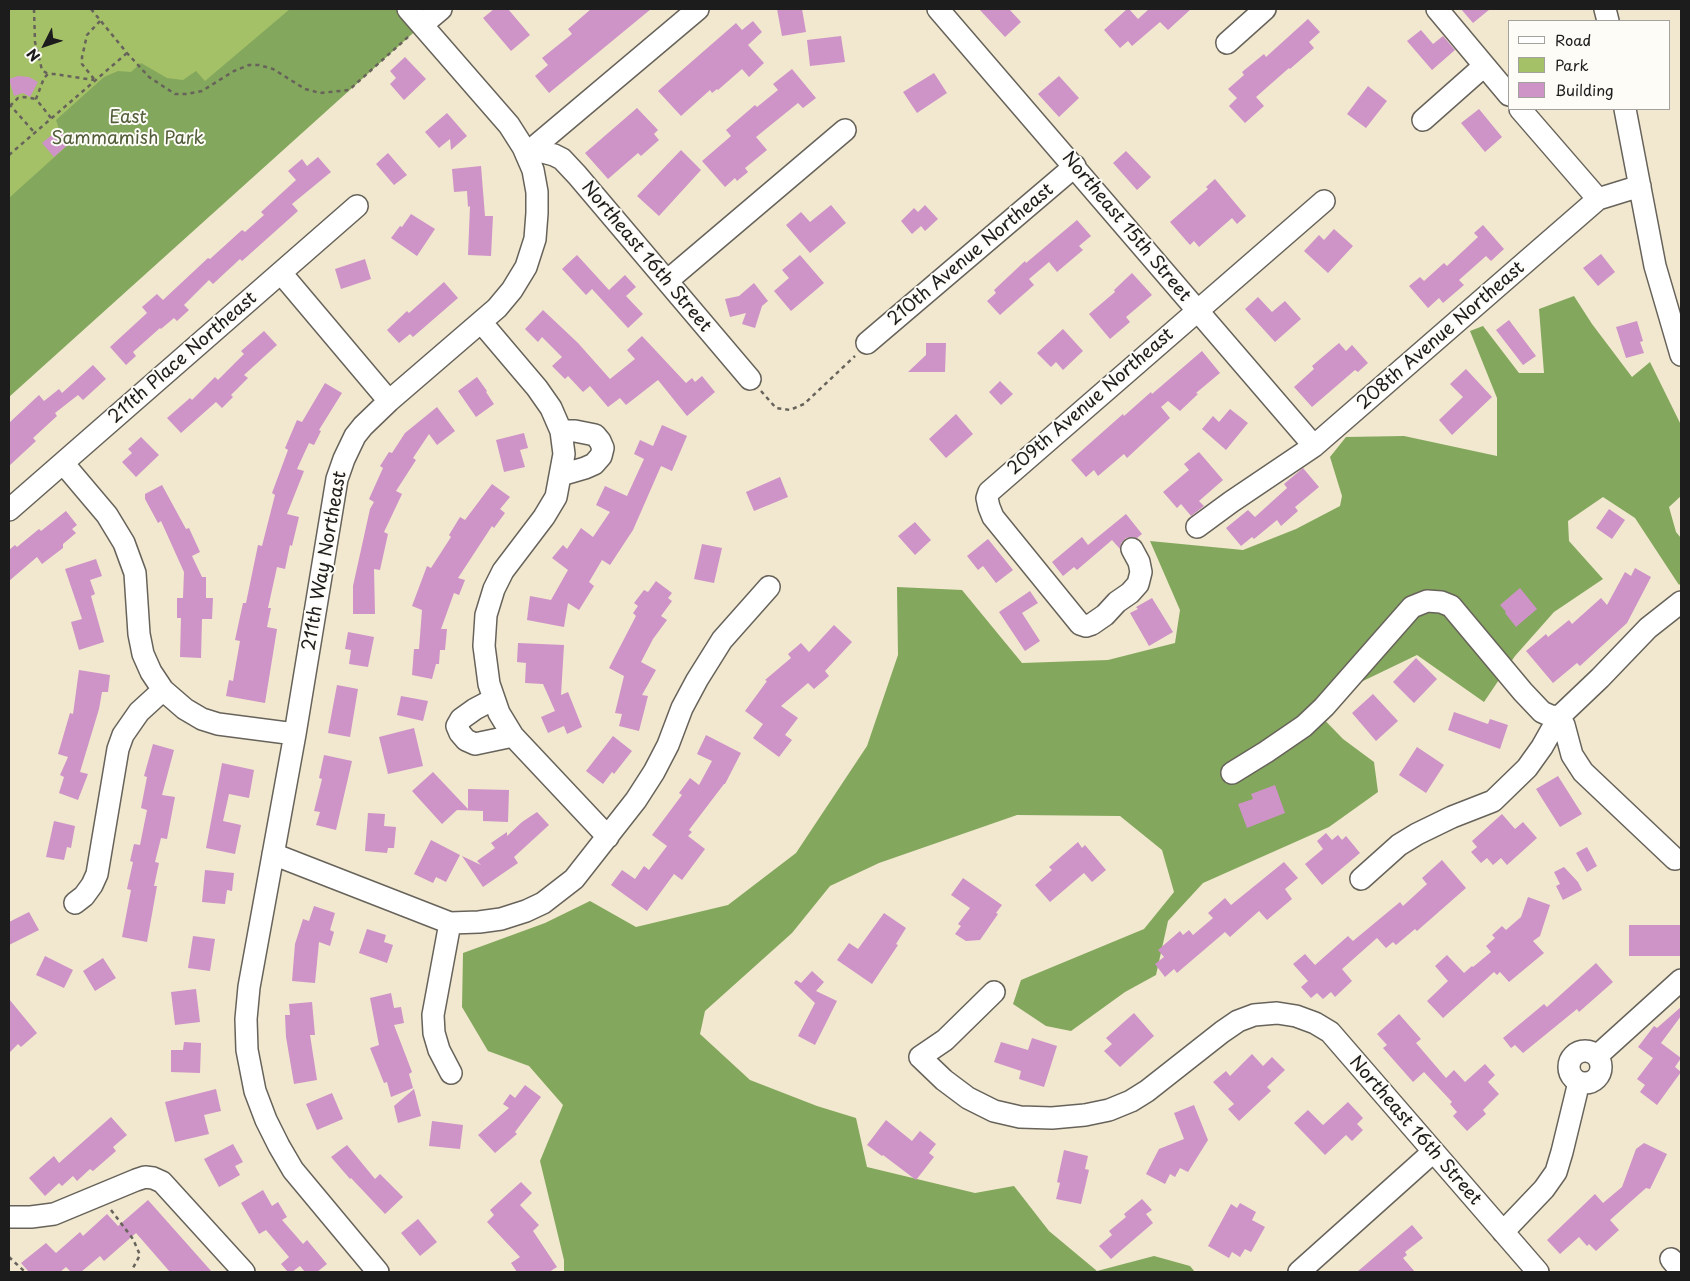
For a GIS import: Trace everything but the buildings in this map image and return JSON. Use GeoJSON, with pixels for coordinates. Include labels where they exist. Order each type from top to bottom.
{"type":"FeatureCollection","features":[{"type":"Feature","properties":{"kind":"street"},"geometry":{"type":"LineString","coordinates":[[408,9],[509,126],[527,150],[698,9]]}},
{"type":"Feature","properties":{"kind":"street"},"geometry":{"type":"LineString","coordinates":[[422,25],[441,9]]}},
{"type":"Feature","properties":{"kind":"street","name":"Northeast 15th Street"},"geometry":{"type":"LineString","coordinates":[[938,9],[1314,446]]}},
{"type":"Feature","properties":{"kind":"street"},"geometry":{"type":"LineString","coordinates":[[1227,42],[1265,9]]}},
{"type":"Feature","properties":{"kind":"street"},"geometry":{"type":"LineString","coordinates":[[1437,9],[1508,94]]}},
{"type":"Feature","properties":{"kind":"street"},"geometry":{"type":"LineString","coordinates":[[1423,120],[1484,66]]}},
{"type":"Feature","properties":{"kind":"street"},"geometry":{"type":"LineString","coordinates":[[1521,110],[1598,199]]}},
{"type":"Feature","properties":{"kind":"street"},"geometry":{"type":"LineString","coordinates":[[1625,110],[1655,266],[1681,355]]}},
{"type":"Feature","properties":{"kind":"street"},"geometry":{"type":"LineString","coordinates":[[667,281],[845,130]]}},
{"type":"Feature","properties":{"kind":"street","name":"Northeast 16th Street"},"geometry":{"type":"LineString","coordinates":[[527,150],[554,155],[562,159],[750,379]]}},
{"type":"Feature","properties":{"kind":"street","name":"211th Way Northeast"},"geometry":{"type":"LineString","coordinates":[[378,1272],[294,1170],[266,1120],[255,1091],[247,1050],[246,1019],[249,986],[295,734],[337,479],[348,448],[355,436],[389,401],[497,308],[512,290],[526,267],[535,239],[537,213],[537,192],[527,150]]}},
{"type":"Feature","properties":{"kind":"street","name":"210th Avenue Northeast"},"geometry":{"type":"LineString","coordinates":[[867,343],[1075,166]]}},
{"type":"Feature","properties":{"kind":"street","name":"208th Avenue Northeast"},"geometry":{"type":"LineString","coordinates":[[1197,527],[1314,446],[1598,199],[1640,186]]}},
{"type":"Feature","properties":{"kind":"street","name":"209th Avenue Northeast"},"geometry":{"type":"LineString","coordinates":[[1132,549],[1140,562],[1141,572],[1138,584],[1105,615],[1092,624],[1086,626],[1080,624],[993,517],[988,507],[987,498],[989,492],[1324,201]]}},
{"type":"Feature","properties":{"kind":"street","name":"211th Place Northeast"},"geometry":{"type":"LineString","coordinates":[[9,510],[357,206]]}},
{"type":"Feature","properties":{"kind":"street"},"geometry":{"type":"LineString","coordinates":[[281,273],[389,401]]}},
{"type":"Feature","properties":{"kind":"street"},"geometry":{"type":"LineString","coordinates":[[481,322],[537,388],[551,408],[562,431],[564,454],[556,497],[503,570],[494,589],[486,615],[484,646],[489,684],[499,713],[513,736],[608,837]]}},
{"type":"Feature","properties":{"kind":"street"},"geometry":{"type":"LineString","coordinates":[[561,475],[594,464],[603,448],[595,436],[575,431],[562,431]]}},
{"type":"Feature","properties":{"kind":"street"},"geometry":{"type":"LineString","coordinates":[[63,463],[107,516],[124,543],[135,573],[139,634],[143,654],[151,672],[163,690],[184,709],[202,719],[218,724],[295,734]]}},
{"type":"Feature","properties":{"kind":"street"},"geometry":{"type":"LineString","coordinates":[[273,854],[450,923],[501,919],[543,903],[574,879],[636,800],[668,745],[682,708],[697,680],[722,640],[769,587]]}},
{"type":"Feature","properties":{"kind":"street"},"geometry":{"type":"LineString","coordinates":[[1232,773],[1304,726],[1324,707],[1412,607],[1427,601],[1441,602],[1451,606],[1542,712],[1559,717]]}},
{"type":"Feature","properties":{"kind":"street"},"geometry":{"type":"LineString","coordinates":[[1361,879],[1399,845],[1417,834],[1445,819],[1492,801],[1527,768],[1559,717],[1648,628],[1681,602]]}},
{"type":"Feature","properties":{"kind":"street"},"geometry":{"type":"LineString","coordinates":[[76,903],[92,885],[97,874],[118,749],[123,735],[139,712],[163,690]]}},
{"type":"Feature","properties":{"kind":"street"},"geometry":{"type":"LineString","coordinates":[[494,699],[461,719],[457,726],[460,734],[466,740],[475,744],[513,736]]}},
{"type":"Feature","properties":{"kind":"street"},"geometry":{"type":"LineString","coordinates":[[1559,717],[1564,725],[1568,746],[1572,755],[1584,772],[1675,859]]}},
{"type":"Feature","properties":{"kind":"street"},"geometry":{"type":"LineString","coordinates":[[450,923],[433,1015],[434,1033],[451,1073]]}},
{"type":"Feature","properties":{"kind":"street"},"geometry":{"type":"LineString","coordinates":[[1503,1232],[1544,1189],[1556,1172],[1579,1082],[1590,1082],[1598,1076],[1601,1065],[1597,1056],[1681,980]]}},
{"type":"Feature","properties":{"kind":"street","name":"Northeast 16th Street"},"geometry":{"type":"LineString","coordinates":[[994,992],[945,1040],[920,1057],[944,1080],[968,1098],[994,1111],[1020,1117],[1052,1118],[1085,1115],[1109,1110],[1147,1090],[1238,1021],[1254,1015],[1277,1013],[1315,1022],[1330,1032],[1538,1272]]}},
{"type":"Feature","properties":{"kind":"street"},"geometry":{"type":"LineString","coordinates":[[1299,1272],[1433,1152]]}},
{"type":"Feature","properties":{"kind":"street"},"geometry":{"type":"LineString","coordinates":[[9,1217],[54,1214],[144,1177],[154,1178],[162,1182],[244,1272]]}},
{"type":"Feature","properties":{"kind":"path"},"geometry":{"type":"LineString","coordinates":[[34,9],[36,42],[42,70],[48,74],[95,80]]}},
{"type":"Feature","properties":{"kind":"path"},"geometry":{"type":"LineString","coordinates":[[91,9],[126,53],[149,77],[175,94],[202,92],[234,71],[249,65],[259,65],[273,69],[305,89],[320,93],[349,90],[422,25]]}},
{"type":"Feature","properties":{"kind":"path"},"geometry":{"type":"LineString","coordinates":[[95,80],[82,64],[82,57],[87,35],[100,21]]}},
{"type":"Feature","properties":{"kind":"path"},"geometry":{"type":"LineString","coordinates":[[9,155],[126,53]]}},
{"type":"Feature","properties":{"kind":"path"},"geometry":{"type":"LineString","coordinates":[[36,99],[44,78],[48,74]]}},
{"type":"Feature","properties":{"kind":"path"},"geometry":{"type":"LineString","coordinates":[[34,132],[9,105],[18,98],[36,99],[51,118]]}},
{"type":"Feature","properties":{"kind":"path"},"geometry":{"type":"LineString","coordinates":[[750,379],[776,408],[790,410],[804,404],[867,343]]}},
{"type":"Feature","properties":{"kind":"path"},"geometry":{"type":"LineString","coordinates":[[101,1194],[114,1216],[137,1247],[140,1255],[133,1268],[134,1272]]}},
{"type":"Feature","properties":{"kind":"path"},"geometry":{"type":"LineString","coordinates":[[9,1257],[25,1272]]}},
{"type":"Feature","properties":{"kind":"green space","name":"East Sammamish Park"},"geometry":{"type":"Polygon","coordinates":[[[9,9],[408,9],[349,90],[9,396],[9,9]]]}},
{"type":"Feature","properties":{"kind":"green space","name":"East Sammamish Park"},"geometry":{"type":"Polygon","coordinates":[[[290,9],[408,9],[422,25],[9,397],[9,198],[70,143],[59,129],[56,120],[104,77],[118,71],[131,72],[141,63],[167,78],[183,80],[196,71],[205,81],[290,9]]]}},
{"type":"Feature","properties":{"kind":"green space"},"geometry":{"type":"Polygon","coordinates":[[[1574,296],[1592,324],[1632,377],[1650,362],[1681,425],[1681,496],[1669,507],[1676,532],[1681,538],[1681,583],[1679,585],[1635,518],[1603,497],[1568,521],[1569,541],[1603,579],[1554,612],[1515,656],[1484,702],[1417,655],[1311,706],[1343,739],[1374,762],[1378,792],[1329,827],[1203,883],[1168,921],[1156,975],[1125,992],[1071,1031],[1046,1026],[1013,1004],[1021,980],[1144,929],[1174,892],[1162,850],[1120,816],[1017,815],[879,863],[830,886],[792,933],[705,1011],[700,1034],[750,1080],[817,1106],[856,1118],[867,1167],[975,1193],[1014,1186],[1049,1231],[1097,1271],[1154,1256],[1190,1266],[1195,1272],[564,1272],[564,1260],[540,1161],[563,1105],[529,1066],[488,1051],[462,1007],[463,953],[545,923],[590,901],[636,927],[728,905],[796,853],[867,746],[898,655],[897,587],[962,590],[1022,663],[1108,660],[1175,643],[1180,610],[1150,541],[1243,550],[1296,529],[1340,506],[1342,496],[1330,457],[1346,437],[1404,436],[1497,456],[1497,398],[1470,331],[1483,326],[1519,373],[1544,373],[1539,309],[1574,296]]]}}]}
